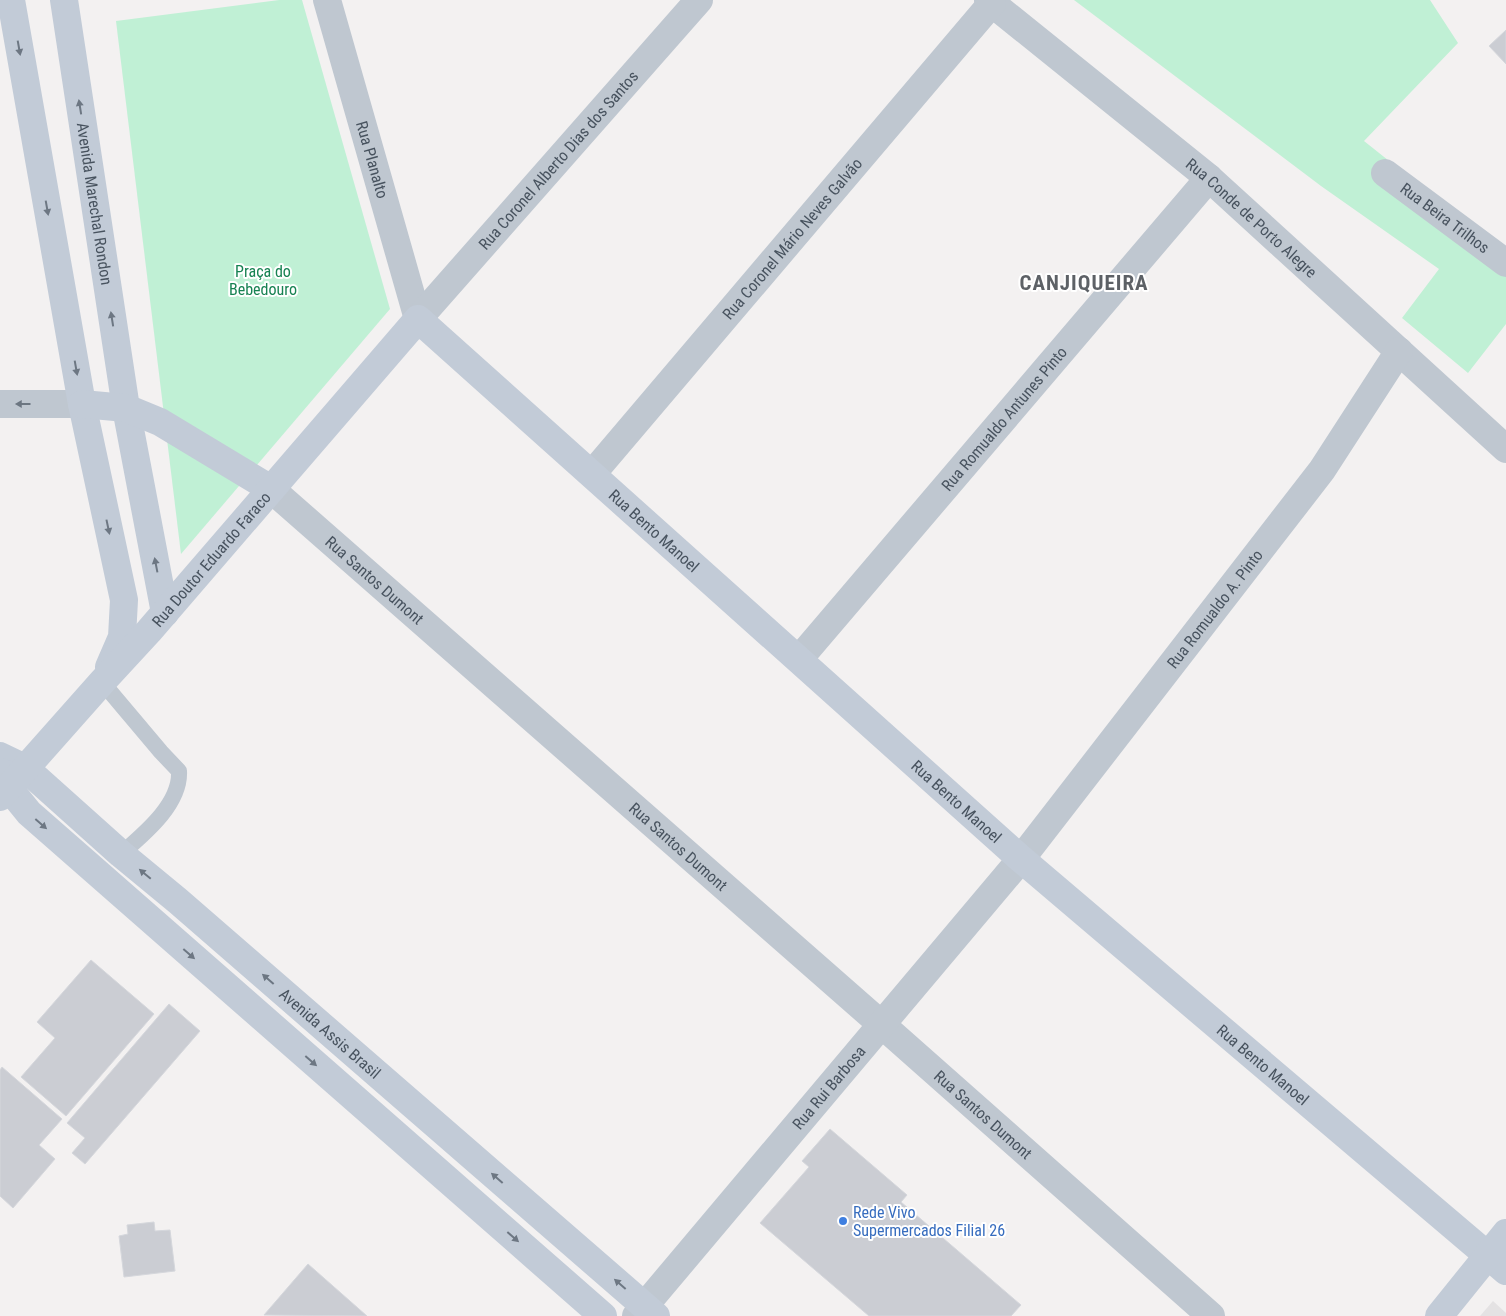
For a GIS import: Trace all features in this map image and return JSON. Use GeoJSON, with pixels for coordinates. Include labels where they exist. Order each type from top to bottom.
{"type":"FeatureCollection","features":[{"type":"Feature","properties":{"kind":"main road"},"geometry":{"type":"LineString","coordinates":[[10,0],[82,404],[124,600],[122,637],[102,682]]}},
{"type":"Feature","properties":{"kind":"main road","name":"Avenida Marechal Rondon"},"geometry":{"type":"LineString","coordinates":[[64,0],[126,408],[165,613]]}},
{"type":"Feature","properties":{"kind":"main road","name":"Rua Bento Manoel"},"geometry":{"type":"LineString","coordinates":[[418,318],[1021,859],[1497,1263]]}},
{"type":"Feature","properties":{"kind":"main road","name":"Rua Doutor Eduardo Faraco"},"geometry":{"type":"LineString","coordinates":[[8,780],[165,613],[418,318]]}},
{"type":"Feature","properties":{"kind":"main road"},"geometry":{"type":"LineString","coordinates":[[82,404],[126,408]]}},
{"type":"Feature","properties":{"kind":"main road","name":"Rua Santos Dumont"},"geometry":{"type":"LineString","coordinates":[[126,408],[160,422],[272,489]]}},
{"type":"Feature","properties":{"kind":"main road","name":"Avenida Assis Brasil"},"geometry":{"type":"LineString","coordinates":[[0,756],[8,780],[28,813],[603,1316]]}},
{"type":"Feature","properties":{"kind":"main road","name":"Avenida Assis Brasil"},"geometry":{"type":"LineString","coordinates":[[8,780],[121,854],[178,901],[447,1134],[646,1313]]}},
{"type":"Feature","properties":{"kind":"main road"},"geometry":{"type":"LineString","coordinates":[[158,926],[178,901]]}},
{"type":"Feature","properties":{"kind":"main road"},"geometry":{"type":"LineString","coordinates":[[424,1159],[447,1134]]}},
{"type":"Feature","properties":{"kind":"main road"},"geometry":{"type":"LineString","coordinates":[[1439,1316],[1497,1263],[1506,1233]]}},
{"type":"Feature","properties":{"kind":"street","name":"Rua Planalto"},"geometry":{"type":"LineString","coordinates":[[327,0],[418,318]]}},
{"type":"Feature","properties":{"kind":"street","name":"Rua Coronel Alberto Dias dos Santos"},"geometry":{"type":"LineString","coordinates":[[418,318],[699,0]]}},
{"type":"Feature","properties":{"kind":"street","name":"Rua Conde de Porto Alegre"},"geometry":{"type":"LineString","coordinates":[[990,2],[1209,178],[1506,448]]}},
{"type":"Feature","properties":{"kind":"street","name":"Rua Coronel Mário Neves Galvão"},"geometry":{"type":"LineString","coordinates":[[592,474],[990,2]]}},
{"type":"Feature","properties":{"kind":"street","name":"Rua Beira Trilhos"},"geometry":{"type":"LineString","coordinates":[[1385,173],[1506,263]]}},
{"type":"Feature","properties":{"kind":"street","name":"Rua Romualdo Antunes Pinto"},"geometry":{"type":"LineString","coordinates":[[799,660],[1209,178]]}},
{"type":"Feature","properties":{"kind":"street","name":"Rua Romualdo A. Pinto"},"geometry":{"type":"LineString","coordinates":[[1021,859],[1322,470],[1399,351]]}},
{"type":"Feature","properties":{"kind":"street"},"geometry":{"type":"LineString","coordinates":[[0,404],[82,404]]}},
{"type":"Feature","properties":{"kind":"street","name":"Rua Santos Dumont"},"geometry":{"type":"LineString","coordinates":[[272,489],[1210,1316]]}},
{"type":"Feature","properties":{"kind":"street","name":"Rua Rui Barbosa"},"geometry":{"type":"LineString","coordinates":[[646,1313],[881,1024],[1021,859]]}},
{"type":"Feature","properties":{"kind":"lane"},"geometry":{"type":"LineString","coordinates":[[102,682],[179,771],[180,782],[168,807],[143,835],[121,854]]}},
{"type":"Feature","properties":{"kind":"shaded area"},"geometry":{"type":"Polygon","coordinates":[[[1493,1301],[1506,1313],[1506,1316],[1480,1316],[1493,1301]]]}},
{"type":"Feature","properties":{"kind":"green space","name":"Praça do Bebedouro"},"geometry":{"type":"Polygon","coordinates":[[[279,0],[302,0],[390,309],[181,554],[116,21],[279,0]]]}},
{"type":"Feature","properties":{"kind":"green space"},"geometry":{"type":"Polygon","coordinates":[[[1074,0],[1430,0],[1458,43],[1364,141],[1447,207],[1506,247],[1506,324],[1468,373],[1402,318],[1439,269],[1321,186],[1074,0]]]}},
{"type":"Feature","properties":{"kind":"building"},"geometry":{"type":"Polygon","coordinates":[[[1506,30],[1506,64],[1489,46],[1506,30]]]}},
{"type":"Feature","properties":{"kind":"building"},"geometry":{"type":"Polygon","coordinates":[[[91,960],[154,1014],[66,1116],[21,1077],[55,1038],[37,1022],[91,960]]]}},
{"type":"Feature","properties":{"kind":"building"},"geometry":{"type":"Polygon","coordinates":[[[169,1004],[200,1031],[85,1164],[72,1153],[85,1138],[67,1123],[169,1004]]]}},
{"type":"Feature","properties":{"kind":"building"},"geometry":{"type":"Polygon","coordinates":[[[2,1067],[62,1119],[39,1145],[55,1159],[13,1208],[0,1196],[0,1070],[2,1067]]]}},
{"type":"Feature","properties":{"kind":"building","name":"Rede Vivo Supermercados Filial 26"},"geometry":{"type":"Polygon","coordinates":[[[830,1129],[907,1195],[901,1202],[1021,1305],[1011,1316],[869,1316],[760,1223],[809,1167],[802,1161],[830,1129]]]}},
{"type":"Feature","properties":{"kind":"building"},"geometry":{"type":"Polygon","coordinates":[[[154,1222],[155,1231],[170,1230],[175,1271],[124,1277],[119,1236],[128,1234],[127,1225],[154,1222]]]}},
{"type":"Feature","properties":{"kind":"building"},"geometry":{"type":"Polygon","coordinates":[[[308,1264],[367,1316],[264,1315],[308,1264]]]}},
{"type":"Feature","properties":{"kind":"place","name":"Rede Vivo Supermercados Filial 26"},"geometry":{"type":"Point","coordinates":[843,1221]}},
{"type":"Feature","properties":{"kind":"district","name":"CANJIQUEIRA"},"geometry":{"type":"Point","coordinates":[1084,283]}}]}
